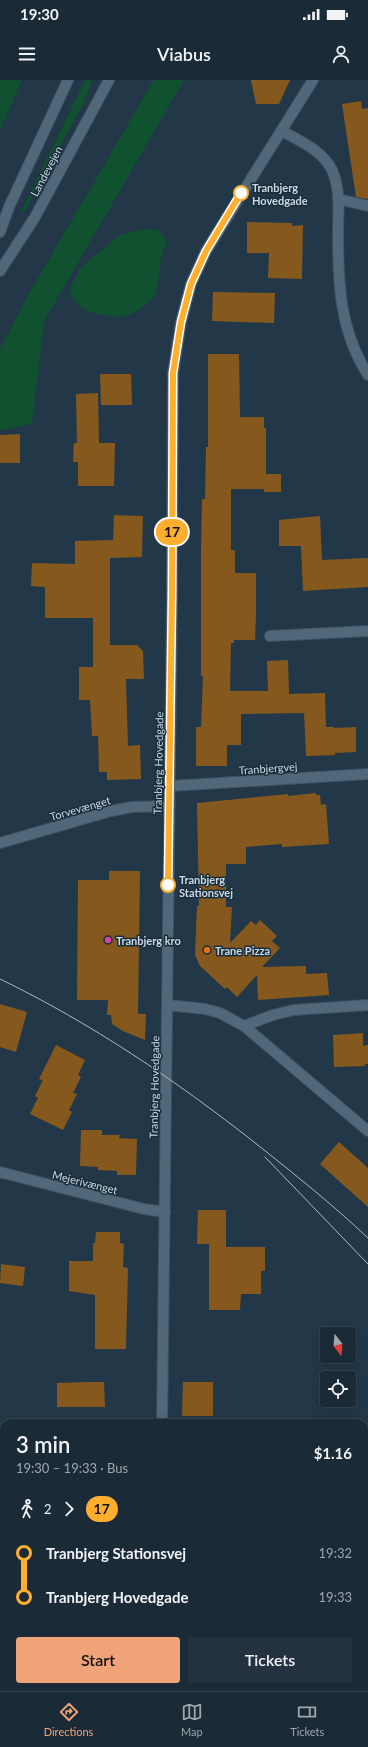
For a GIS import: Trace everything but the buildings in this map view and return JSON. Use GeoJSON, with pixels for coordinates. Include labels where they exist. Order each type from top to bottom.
{"type":"FeatureCollection","features":[{"type":"Feature","properties":{"kind":"street","name":"Landevejen"},"geometry":{"type":"LineString","coordinates":[[0,232],[9,207],[68,80]]}},
{"type":"Feature","properties":{"kind":"street","name":"Landevejen"},"geometry":{"type":"LineString","coordinates":[[0,271],[34,217],[109,80]]}},
{"type":"Feature","properties":{"kind":"street","name":"Tranbjerg Hovedgade"},"geometry":{"type":"LineString","coordinates":[[162,1419],[168,1005],[173,373],[181,322],[191,284],[206,251],[313,80]]}},
{"type":"Feature","properties":{"kind":"street"},"geometry":{"type":"LineString","coordinates":[[282,131],[322,156],[332,170],[337,186],[338,198],[338,269],[342,308],[347,332],[355,353],[368,375]]}},
{"type":"Feature","properties":{"kind":"street"},"geometry":{"type":"LineString","coordinates":[[338,198],[368,206]]}},
{"type":"Feature","properties":{"kind":"street"},"geometry":{"type":"LineString","coordinates":[[270,636],[368,631]]}},
{"type":"Feature","properties":{"kind":"street","name":"Tranbjergvej"},"geometry":{"type":"LineString","coordinates":[[170,786],[368,774]]}},
{"type":"Feature","properties":{"kind":"street","name":"Torvevænget"},"geometry":{"type":"LineString","coordinates":[[0,843],[111,811],[132,807],[169,806]]}},
{"type":"Feature","properties":{"kind":"street"},"geometry":{"type":"LineString","coordinates":[[168,1005],[205,1009],[220,1013],[244,1026],[368,1131]]}},
{"type":"Feature","properties":{"kind":"street"},"geometry":{"type":"LineString","coordinates":[[244,1026],[273,1015],[293,1010],[368,1005]]}},
{"type":"Feature","properties":{"kind":"street","name":"Mejerivænget"},"geometry":{"type":"LineString","coordinates":[[0,1172],[144,1209],[165,1212]]}},
{"type":"Feature","properties":{"kind":"green space"},"geometry":{"type":"Polygon","coordinates":[[[0,80],[22,80],[0,129],[0,80]]]}},
{"type":"Feature","properties":{"kind":"green space"},"geometry":{"type":"Polygon","coordinates":[[[85,80],[92,80],[84,102],[24,212],[21,212],[85,80]]]}},
{"type":"Feature","properties":{"kind":"green space"},"geometry":{"type":"Polygon","coordinates":[[[154,80],[184,80],[44,321],[32,423],[0,431],[0,349],[30,292],[154,80]]]}},
{"type":"Feature","properties":{"kind":"green space"},"geometry":{"type":"Polygon","coordinates":[[[151,229],[160,231],[167,243],[161,255],[155,294],[145,305],[129,315],[118,317],[87,311],[76,303],[69,291],[80,269],[118,236],[133,231],[151,229]]]}},
{"type":"Feature","properties":{"kind":"tram line"},"geometry":{"type":"LineString","coordinates":[[0,979],[67,1014],[163,1075],[269,1154],[368,1238]]}},
{"type":"Feature","properties":{"kind":"tram line"},"geometry":{"type":"LineString","coordinates":[[265,1157],[368,1264]]}},
{"type":"Feature","properties":{"kind":"bus line","name":"17"},"geometry":{"type":"LineString","coordinates":[[168,885],[173,373],[181,322],[191,284],[206,251],[241,193]]}},
{"type":"Feature","properties":{"kind":"place","name":"Tranbjerg Hovedgade"},"geometry":{"type":"Point","coordinates":[241,193]}},
{"type":"Feature","properties":{"kind":"place","name":"Tranbjerg Stationsvej"},"geometry":{"type":"Point","coordinates":[168,885]}},
{"type":"Feature","properties":{"kind":"place","name":"Tranbjerg kro"},"geometry":{"type":"Point","coordinates":[108,940]}},
{"type":"Feature","properties":{"kind":"place","name":"Trane Pizza"},"geometry":{"type":"Point","coordinates":[207,950]}}]}
